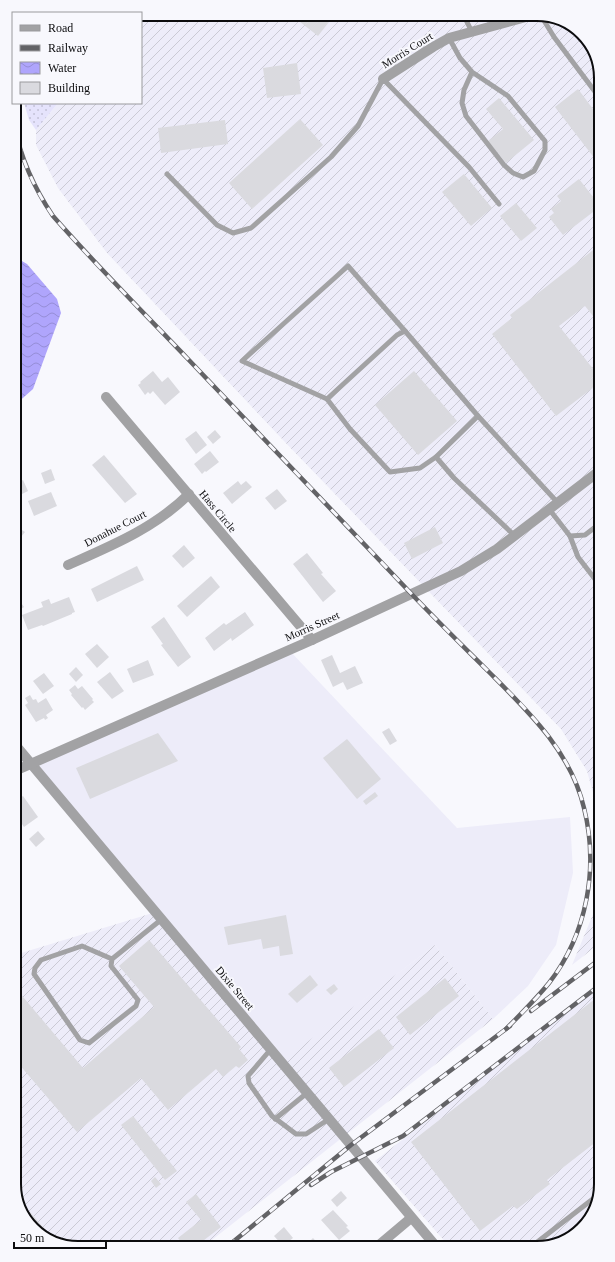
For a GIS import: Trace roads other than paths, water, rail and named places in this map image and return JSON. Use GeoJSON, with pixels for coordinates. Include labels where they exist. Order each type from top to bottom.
{"type":"FeatureCollection","features":[{"type":"Feature","properties":{"kind":"street","name":"Morris Court"},"geometry":{"type":"LineString","coordinates":[[383,79],[449,38],[513,21]]}},
{"type":"Feature","properties":{"kind":"street","name":"Hass Circle"},"geometry":{"type":"LineString","coordinates":[[106,397],[312,640]]}},
{"type":"Feature","properties":{"kind":"street","name":"Morris Street"},"geometry":{"type":"LineString","coordinates":[[21,768],[312,640],[461,571],[498,549],[594,475]]}},
{"type":"Feature","properties":{"kind":"street","name":"Donahue Court"},"geometry":{"type":"LineString","coordinates":[[68,565],[143,530],[165,515],[189,494]]}},
{"type":"Feature","properties":{"kind":"street","name":"Dixie Street"},"geometry":{"type":"LineString","coordinates":[[21,752],[431,1241]]}},
{"type":"Feature","properties":{"kind":"street"},"geometry":{"type":"LineString","coordinates":[[384,1241],[411,1218]]}},
{"type":"Feature","properties":{"kind":"lane"},"geometry":{"type":"LineString","coordinates":[[466,21],[472,32]]}},
{"type":"Feature","properties":{"kind":"lane"},"geometry":{"type":"LineString","coordinates":[[544,21],[594,90]]}},
{"type":"Feature","properties":{"kind":"lane"},"geometry":{"type":"LineString","coordinates":[[449,38],[460,58],[472,72],[508,96],[545,141],[545,150],[534,171],[523,177],[513,173],[504,165],[466,116],[462,103],[464,90],[472,72]]}},
{"type":"Feature","properties":{"kind":"lane"},"geometry":{"type":"LineString","coordinates":[[167,174],[218,225],[233,233],[251,228],[331,157],[358,126],[383,79],[469,167],[499,204]]}},
{"type":"Feature","properties":{"kind":"lane"},"geometry":{"type":"LineString","coordinates":[[478,416],[436,457],[420,468],[390,472],[350,429],[327,399],[242,361],[348,266],[478,416],[558,503]]}},
{"type":"Feature","properties":{"kind":"lane"},"geometry":{"type":"LineString","coordinates":[[327,399],[397,335],[405,331]]}},
{"type":"Feature","properties":{"kind":"lane"},"geometry":{"type":"LineString","coordinates":[[436,457],[454,478],[515,536]]}},
{"type":"Feature","properties":{"kind":"lane"},"geometry":{"type":"LineString","coordinates":[[549,510],[570,536],[578,557],[594,578]]}},
{"type":"Feature","properties":{"kind":"lane"},"geometry":{"type":"LineString","coordinates":[[570,536],[584,535],[594,528]]}},
{"type":"Feature","properties":{"kind":"lane"},"geometry":{"type":"LineString","coordinates":[[112,959],[82,946],[41,960],[35,968],[34,974],[80,1040],[89,1043],[136,1006],[138,1000],[111,966],[112,959],[162,919]]}},
{"type":"Feature","properties":{"kind":"lane"},"geometry":{"type":"LineString","coordinates":[[271,1049],[248,1076],[249,1083],[272,1116],[296,1134],[306,1134],[329,1119]]}},
{"type":"Feature","properties":{"kind":"lane"},"geometry":{"type":"LineString","coordinates":[[275,1119],[307,1093]]}},
{"type":"Feature","properties":{"kind":"lane"},"geometry":{"type":"LineString","coordinates":[[539,1241],[592,1200]]}},
{"type":"Feature","properties":{"kind":"water"},"geometry":{"type":"Polygon","coordinates":[[[21,260],[27,264],[57,299],[61,313],[33,389],[21,400],[21,260]]]}},
{"type":"Feature","properties":{"kind":"railway"},"geometry":{"type":"LineString","coordinates":[[21,153],[40,195],[53,216],[69,234],[436,619],[519,702],[547,734],[569,769],[578,788],[584,808],[590,854],[590,877],[581,922],[573,943],[562,964],[549,983],[506,1029]]}},
{"type":"Feature","properties":{"kind":"railway"},"geometry":{"type":"LineString","coordinates":[[531,1011],[594,964]]}},
{"type":"Feature","properties":{"kind":"railway"},"geometry":{"type":"LineString","coordinates":[[311,1185],[331,1172],[403,1136],[594,990]]}},
{"type":"Feature","properties":{"kind":"railway"},"geometry":{"type":"LineString","coordinates":[[234,1241],[351,1145],[510,1026]]}}]}
